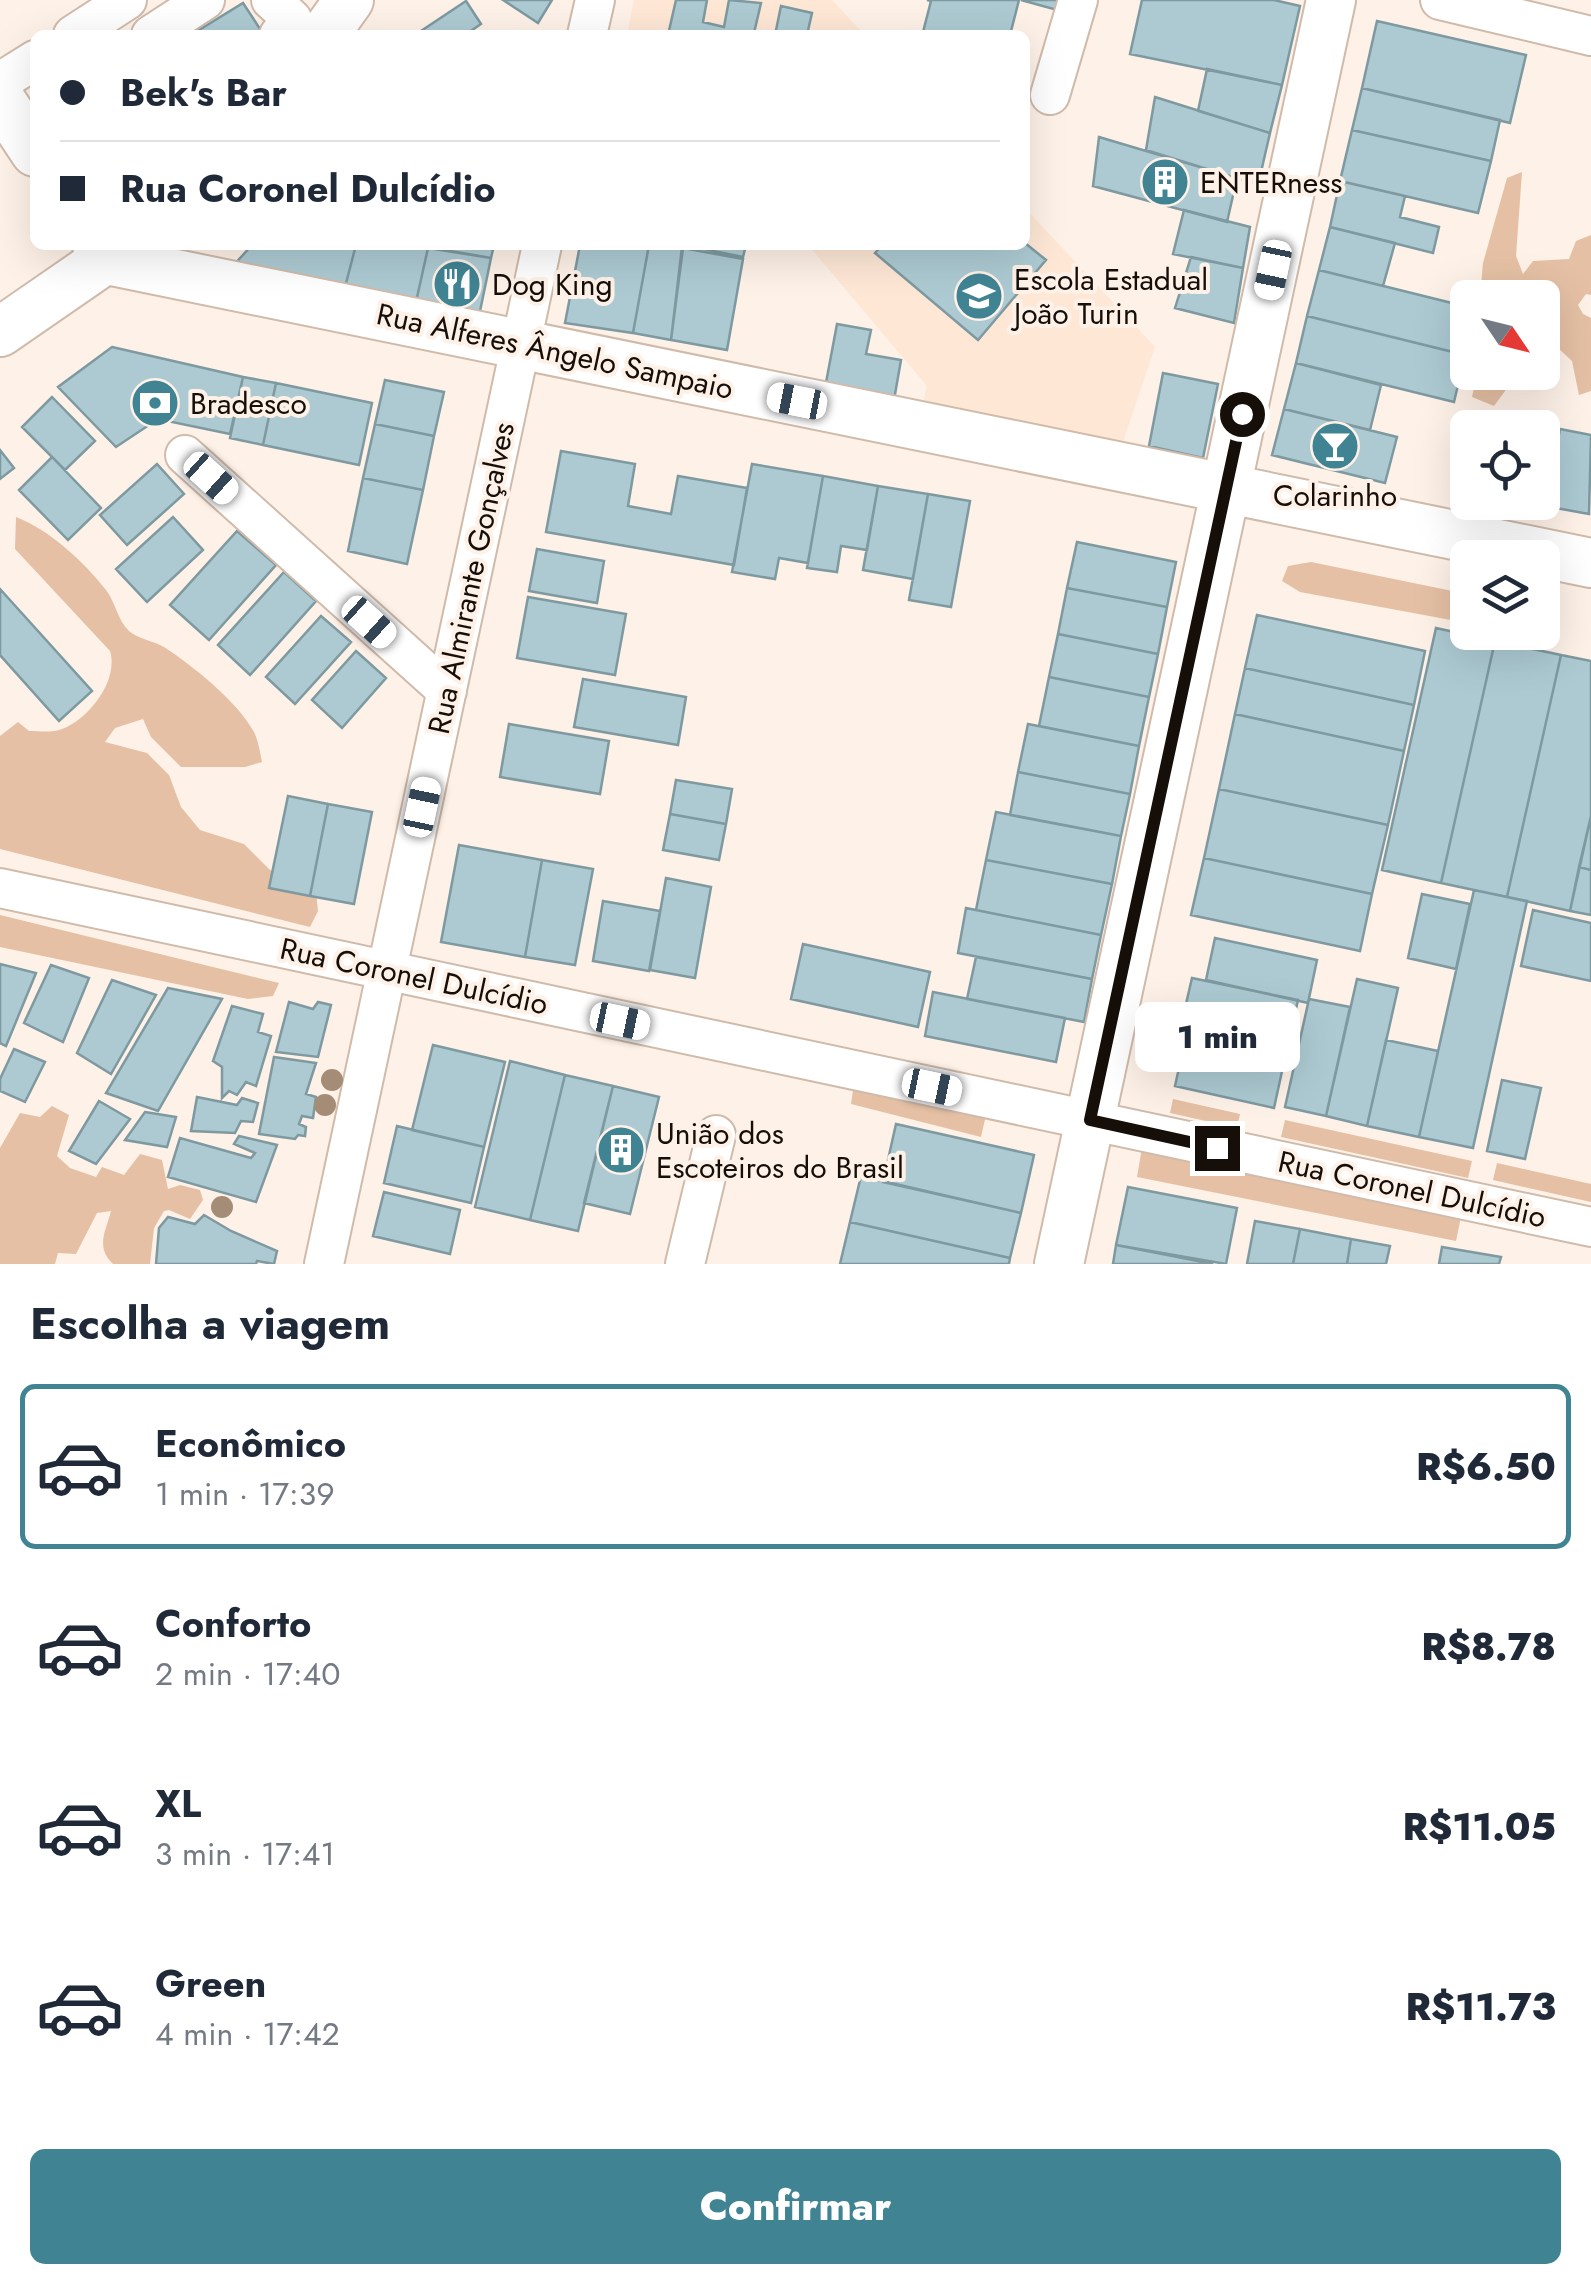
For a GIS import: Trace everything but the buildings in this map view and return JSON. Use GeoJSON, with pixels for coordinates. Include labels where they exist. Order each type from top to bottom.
{"type":"FeatureCollection","features":[{"type":"Feature","properties":{"kind":"main road"},"geometry":{"type":"LineString","coordinates":[[1059,1264],[1331,0]]}},
{"type":"Feature","properties":{"kind":"main road"},"geometry":{"type":"LineString","coordinates":[[0,99],[30,144]]}},
{"type":"Feature","properties":{"kind":"main road"},"geometry":{"type":"LineString","coordinates":[[0,332],[110,250]]}},
{"type":"Feature","properties":{"kind":"main road","name":"Rua Alferes Ângelo Sampaio"},"geometry":{"type":"LineString","coordinates":[[110,250],[521,344],[1591,563]]}},
{"type":"Feature","properties":{"kind":"street"},"geometry":{"type":"LineString","coordinates":[[81,30],[127,0]]}},
{"type":"Feature","properties":{"kind":"street"},"geometry":{"type":"LineString","coordinates":[[159,30],[205,0]]}},
{"type":"Feature","properties":{"kind":"street"},"geometry":{"type":"LineString","coordinates":[[271,0],[292,18],[283,30]]}},
{"type":"Feature","properties":{"kind":"street"},"geometry":{"type":"LineString","coordinates":[[589,30],[595,0]]}},
{"type":"Feature","properties":{"kind":"street"},"geometry":{"type":"LineString","coordinates":[[1050,95],[1078,0]]}},
{"type":"Feature","properties":{"kind":"street"},"geometry":{"type":"LineString","coordinates":[[1440,0],[1591,36]]}},
{"type":"Feature","properties":{"kind":"street"},"geometry":{"type":"LineString","coordinates":[[0,82],[30,63]]}},
{"type":"Feature","properties":{"kind":"street","name":"Rua Almirante Gonçalves"},"geometry":{"type":"LineString","coordinates":[[324,1264],[541,250]]}},
{"type":"Feature","properties":{"kind":"street"},"geometry":{"type":"LineString","coordinates":[[185,454],[447,691]]}},
{"type":"Feature","properties":{"kind":"street","name":"Rua Coronel Dulcídio"},"geometry":{"type":"LineString","coordinates":[[0,888],[1591,1227]]}},
{"type":"Feature","properties":{"kind":"street"},"geometry":{"type":"LineString","coordinates":[[685,1264],[716,1135]]}},
{"type":"Feature","properties":{"kind":"shaded area"},"geometry":{"type":"Polygon","coordinates":[[[634,0],[832,0],[860,30],[628,30],[634,0]]]}},
{"type":"Feature","properties":{"kind":"shaded area"},"geometry":{"type":"Polygon","coordinates":[[[1522,172],[1516,256],[1523,274],[1533,261],[1569,259],[1576,241],[1591,235],[1591,295],[1586,294],[1578,305],[1591,318],[1591,391],[1579,395],[1572,361],[1560,350],[1560,280],[1482,280],[1507,178],[1522,172]]]}},
{"type":"Feature","properties":{"kind":"shaded area","name":"Escola Estadual João Turin"},"geometry":{"type":"Polygon","coordinates":[[[1030,213],[1155,347],[1119,453],[921,412],[927,386],[812,250],[1030,250],[1030,213]]]}},
{"type":"Feature","properties":{"kind":"shaded area"},"geometry":{"type":"Polygon","coordinates":[[[1473,390],[1505,390],[1494,406],[1472,397],[1473,390]]]}},
{"type":"Feature","properties":{"kind":"shaded area"},"geometry":{"type":"Polygon","coordinates":[[[16,517],[54,538],[87,569],[109,595],[129,631],[164,647],[188,664],[226,696],[246,720],[255,735],[262,762],[245,767],[181,767],[151,737],[143,719],[115,728],[105,742],[147,753],[169,775],[181,807],[200,830],[244,844],[270,870],[316,892],[318,911],[310,927],[0,849],[0,736],[18,722],[29,731],[54,731],[72,724],[100,697],[112,662],[110,651],[15,549],[16,517]]]}},
{"type":"Feature","properties":{"kind":"shaded area"},"geometry":{"type":"Polygon","coordinates":[[[1311,562],[1450,591],[1450,620],[1300,592],[1282,581],[1288,566],[1311,562]]]}},
{"type":"Feature","properties":{"kind":"shaded area"},"geometry":{"type":"Polygon","coordinates":[[[0,915],[279,983],[273,996],[248,999],[0,947],[0,915]]]}},
{"type":"Feature","properties":{"kind":"shaded area"},"geometry":{"type":"Polygon","coordinates":[[[855,1076],[988,1106],[981,1137],[851,1104],[855,1076]]]}},
{"type":"Feature","properties":{"kind":"shaded area"},"geometry":{"type":"Polygon","coordinates":[[[1173,1099],[1240,1114],[1237,1128],[1170,1113],[1173,1099]]]}},
{"type":"Feature","properties":{"kind":"shaded area"},"geometry":{"type":"Polygon","coordinates":[[[52,1106],[69,1115],[57,1156],[70,1168],[96,1177],[102,1167],[124,1175],[140,1154],[162,1160],[168,1189],[180,1185],[200,1190],[203,1200],[190,1219],[164,1211],[154,1228],[150,1264],[113,1264],[108,1258],[103,1239],[111,1211],[97,1213],[76,1254],[58,1253],[55,1264],[0,1264],[0,1148],[20,1113],[40,1117],[52,1106]]]}},
{"type":"Feature","properties":{"kind":"shaded area"},"geometry":{"type":"Polygon","coordinates":[[[1285,1120],[1472,1161],[1468,1178],[1281,1137],[1285,1120]]]}},
{"type":"Feature","properties":{"kind":"shaded area"},"geometry":{"type":"Polygon","coordinates":[[[1142,1148],[1462,1212],[1456,1241],[1137,1177],[1142,1148]]]}},
{"type":"Feature","properties":{"kind":"shaded area"},"geometry":{"type":"Polygon","coordinates":[[[1497,1163],[1591,1184],[1591,1202],[1493,1180],[1497,1163]]]}},
{"type":"Feature","properties":{"kind":"place","name":"ENTERness"},"geometry":{"type":"Point","coordinates":[1165,182]}},
{"type":"Feature","properties":{"kind":"place","name":"Dog King"},"geometry":{"type":"Point","coordinates":[457,284]}},
{"type":"Feature","properties":{"kind":"place","name":"Escola Estadual João Turin"},"geometry":{"type":"Point","coordinates":[979,296]}},
{"type":"Feature","properties":{"kind":"place","name":"Bradesco"},"geometry":{"type":"Point","coordinates":[155,403]}},
{"type":"Feature","properties":{"kind":"place","name":"Colarinho"},"geometry":{"type":"Point","coordinates":[1335,446]}},
{"type":"Feature","properties":{"kind":"place","name":"União dos Escoteiros do Brasil"},"geometry":{"type":"Point","coordinates":[621,1150]}},
{"type":"Feature","properties":{"kind":"route"},"geometry":{"type":"LineString","coordinates":[[1217,1148],[1090,1120],[1242,414]]}}]}
